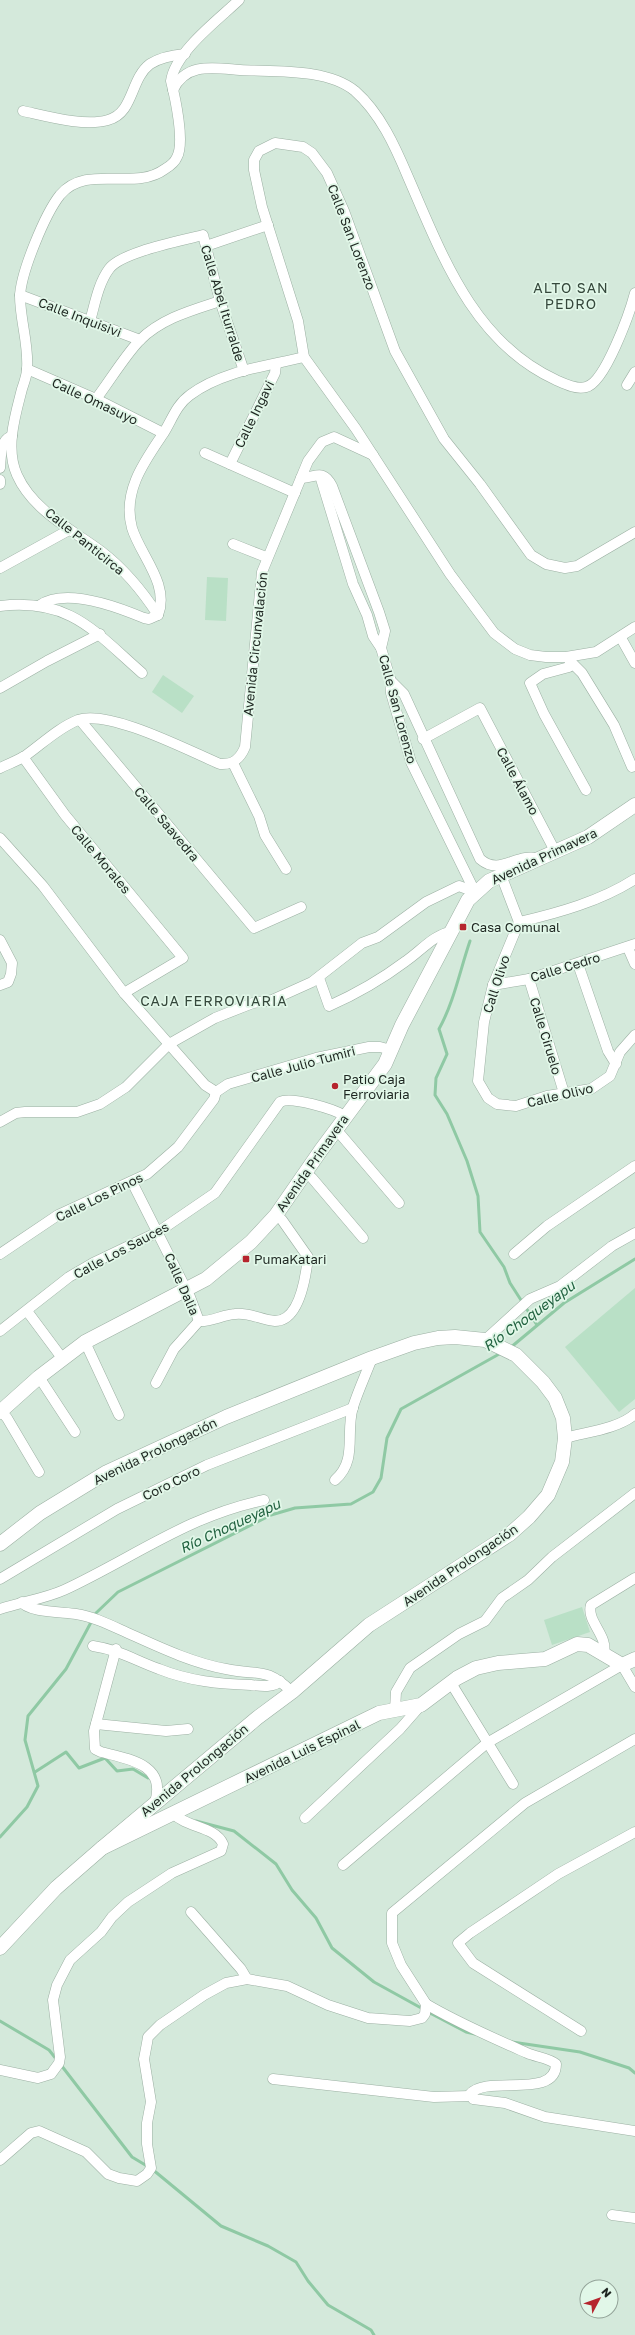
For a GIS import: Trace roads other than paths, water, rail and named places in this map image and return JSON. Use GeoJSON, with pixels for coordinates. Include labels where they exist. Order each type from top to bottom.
{"type":"FeatureCollection","features":[{"type":"Feature","properties":{"kind":"street","name":"Calle Panticirca"},"geometry":{"type":"LineString","coordinates":[[158,615],[119,567],[101,552],[68,530],[29,494],[17,475],[12,456],[12,436],[27,369],[20,295],[31,248],[60,195],[69,187],[84,181],[144,178],[155,175],[172,164],[178,156],[181,144],[171,81],[172,73],[185,54],[239,0]]}},
{"type":"Feature","properties":{"kind":"street"},"geometry":{"type":"LineString","coordinates":[[23,111],[72,121],[107,120],[120,114],[126,106],[136,81],[150,64],[166,56],[185,54]]}},
{"type":"Feature","properties":{"kind":"street"},"geometry":{"type":"LineString","coordinates":[[173,90],[176,82],[184,75],[198,68],[291,72],[334,78],[347,85],[365,101],[393,142],[441,252],[481,320],[500,342],[522,362],[559,382],[577,388],[586,387],[598,379],[623,328],[635,293]]}},
{"type":"Feature","properties":{"kind":"street","name":"Calle San Lorenzo"},"geometry":{"type":"LineString","coordinates":[[373,455],[304,357],[298,321],[262,207],[254,170],[254,160],[259,151],[275,144],[303,148],[319,162],[334,186],[387,332],[429,415],[444,439],[480,484],[531,555],[546,564],[566,568],[577,566],[635,532]]}},
{"type":"Feature","properties":{"kind":"street"},"geometry":{"type":"LineString","coordinates":[[206,246],[268,225]]}},
{"type":"Feature","properties":{"kind":"street","name":"Calle Abel Iturralde"},"geometry":{"type":"LineString","coordinates":[[90,321],[103,279],[109,268],[121,259],[130,255],[203,235],[220,301],[244,371]]}},
{"type":"Feature","properties":{"kind":"street","name":"Calle Inquisivi"},"geometry":{"type":"LineString","coordinates":[[20,295],[140,340]]}},
{"type":"Feature","properties":{"kind":"street"},"geometry":{"type":"LineString","coordinates":[[96,399],[140,340],[169,320],[220,301]]}},
{"type":"Feature","properties":{"kind":"street"},"geometry":{"type":"LineString","coordinates":[[40,605],[48,600],[64,598],[114,606],[149,619],[158,615],[161,606],[158,586],[147,558],[138,545],[128,510],[140,468],[180,404],[191,394],[244,371],[304,357]]}},
{"type":"Feature","properties":{"kind":"street","name":"Calle Ingavi"},"geometry":{"type":"LineString","coordinates":[[230,464],[275,372],[276,364]]}},
{"type":"Feature","properties":{"kind":"street","name":"Calle Omasuyo"},"geometry":{"type":"LineString","coordinates":[[27,369],[96,399],[163,433]]}},
{"type":"Feature","properties":{"kind":"street"},"geometry":{"type":"LineString","coordinates":[[627,385],[635,372]]}},
{"type":"Feature","properties":{"kind":"street"},"geometry":{"type":"LineString","coordinates":[[0,468],[3,443],[8,437],[12,436]]}},
{"type":"Feature","properties":{"kind":"street","name":"Avenida Circunvalación"},"geometry":{"type":"LineString","coordinates":[[232,763],[242,754],[245,747],[259,586],[266,557],[308,461],[322,442],[327,439],[334,437],[342,439],[373,455],[450,574],[494,633],[515,649],[530,655],[569,660],[596,652],[621,638],[635,627]]}},
{"type":"Feature","properties":{"kind":"street"},"geometry":{"type":"LineString","coordinates":[[205,453],[295,493]]}},
{"type":"Feature","properties":{"kind":"street"},"geometry":{"type":"LineString","coordinates":[[301,478],[316,474],[326,477],[332,486],[379,612],[385,632],[381,648]]}},
{"type":"Feature","properties":{"kind":"street","name":"Calle San Lorenzo"},"geometry":{"type":"LineString","coordinates":[[323,477],[321,479],[353,584],[367,615],[373,636],[381,648],[391,681],[391,693],[411,762],[475,892]]}},
{"type":"Feature","properties":{"kind":"street"},"geometry":{"type":"LineString","coordinates":[[0,568],[68,530]]}},
{"type":"Feature","properties":{"kind":"street"},"geometry":{"type":"LineString","coordinates":[[233,544],[266,557]]}},
{"type":"Feature","properties":{"kind":"street"},"geometry":{"type":"LineString","coordinates":[[0,606],[40,605],[62,612],[100,634],[142,673]]}},
{"type":"Feature","properties":{"kind":"street"},"geometry":{"type":"LineString","coordinates":[[0,688],[47,661],[100,634]]}},
{"type":"Feature","properties":{"kind":"street"},"geometry":{"type":"LineString","coordinates":[[621,638],[635,663]]}},
{"type":"Feature","properties":{"kind":"street"},"geometry":{"type":"LineString","coordinates":[[569,660],[582,673],[614,726],[632,767]]}},
{"type":"Feature","properties":{"kind":"street"},"geometry":{"type":"LineString","coordinates":[[569,660],[569,667],[543,674],[530,683],[544,714],[586,790]]}},
{"type":"Feature","properties":{"kind":"street"},"geometry":{"type":"LineString","coordinates":[[391,681],[404,694],[423,739],[480,859],[486,864],[495,866],[530,855],[541,859]]}},
{"type":"Feature","properties":{"kind":"street","name":"Calle Álamo"},"geometry":{"type":"LineString","coordinates":[[423,739],[480,708],[556,853]]}},
{"type":"Feature","properties":{"kind":"street"},"geometry":{"type":"LineString","coordinates":[[0,768],[23,757],[66,726],[80,720],[96,718],[109,720],[220,764],[232,763],[259,816],[264,835],[286,869]]}},
{"type":"Feature","properties":{"kind":"street","name":"Calle Saavedra"},"geometry":{"type":"LineString","coordinates":[[80,720],[254,928],[301,907]]}},
{"type":"Feature","properties":{"kind":"street","name":"Calle Morales"},"geometry":{"type":"LineString","coordinates":[[23,757],[65,815],[183,958],[124,993]]}},
{"type":"Feature","properties":{"kind":"street","name":"Avenida Primavera"},"geometry":{"type":"LineString","coordinates":[[0,1412],[62,1358],[85,1342],[107,1329],[186,1291],[218,1271],[238,1255],[276,1214],[345,1116],[385,1064],[402,1025],[468,900],[475,892],[501,875],[556,853],[608,826],[635,805]]}},
{"type":"Feature","properties":{"kind":"street"},"geometry":{"type":"LineString","coordinates":[[0,838],[43,886],[124,993],[204,1085],[216,1092]]}},
{"type":"Feature","properties":{"kind":"street"},"geometry":{"type":"LineString","coordinates":[[501,875],[519,922],[554,913],[606,895],[635,879]]}},
{"type":"Feature","properties":{"kind":"street"},"geometry":{"type":"LineString","coordinates":[[0,1122],[13,1115],[25,1112],[62,1112],[89,1109],[126,1087],[169,1044],[215,1018],[253,1003],[272,1000],[319,978],[362,943],[378,937],[426,902],[459,886],[475,892]]}},
{"type":"Feature","properties":{"kind":"street","name":"Call Olivo"},"geometry":{"type":"LineString","coordinates":[[479,1072],[484,1022],[493,985],[519,922]]}},
{"type":"Feature","properties":{"kind":"street"},"geometry":{"type":"LineString","coordinates":[[319,978],[330,1006],[393,970],[439,935],[452,931]]}},
{"type":"Feature","properties":{"kind":"street"},"geometry":{"type":"LineString","coordinates":[[0,985],[8,982],[12,969],[1,941]]}},
{"type":"Feature","properties":{"kind":"street"},"geometry":{"type":"LineString","coordinates":[[631,946],[635,964]]}},
{"type":"Feature","properties":{"kind":"street","name":"Calle Cedro"},"geometry":{"type":"LineString","coordinates":[[493,985],[529,979],[631,946]]}},
{"type":"Feature","properties":{"kind":"street"},"geometry":{"type":"LineString","coordinates":[[578,964],[608,1051],[616,1064]]}},
{"type":"Feature","properties":{"kind":"street","name":"Calle Ciruelo"},"geometry":{"type":"LineString","coordinates":[[529,979],[564,1093]]}},
{"type":"Feature","properties":{"kind":"street","name":"Calle Olivo"},"geometry":{"type":"LineString","coordinates":[[479,1072],[478,1081],[482,1089],[497,1104],[516,1106],[540,1098],[578,1092],[600,1085],[614,1072],[620,1052],[635,1036]]}},
{"type":"Feature","properties":{"kind":"street","name":"Calle Julio Tumiri"},"geometry":{"type":"LineString","coordinates":[[216,1092],[228,1084],[316,1058],[368,1047],[380,1047],[391,1050]]}},
{"type":"Feature","properties":{"kind":"street","name":"Calle Los Pinos"},"geometry":{"type":"LineString","coordinates":[[0,1254],[58,1215],[147,1174],[178,1147],[214,1099],[216,1092]]}},
{"type":"Feature","properties":{"kind":"street","name":"Calle Los Sauces"},"geometry":{"type":"LineString","coordinates":[[0,1331],[69,1277],[93,1263],[158,1232],[215,1193],[280,1102],[289,1099],[337,1112],[345,1116]]}},
{"type":"Feature","properties":{"kind":"street"},"geometry":{"type":"LineString","coordinates":[[335,1131],[341,1135],[399,1203]]}},
{"type":"Feature","properties":{"kind":"street"},"geometry":{"type":"LineString","coordinates":[[514,1254],[547,1226],[635,1166]]}},
{"type":"Feature","properties":{"kind":"street"},"geometry":{"type":"LineString","coordinates":[[305,1173],[312,1178],[363,1238]]}},
{"type":"Feature","properties":{"kind":"street","name":"Calle Dalia"},"geometry":{"type":"LineString","coordinates":[[132,1182],[158,1232],[199,1321]]}},
{"type":"Feature","properties":{"kind":"street"},"geometry":{"type":"LineString","coordinates":[[156,1383],[174,1349],[199,1321],[206,1322],[235,1314],[246,1314],[274,1320],[281,1319],[293,1311],[299,1301],[308,1257],[287,1226],[276,1214]]}},
{"type":"Feature","properties":{"kind":"street"},"geometry":{"type":"LineString","coordinates":[[490,1342],[530,1299],[566,1282],[602,1253],[635,1232]]}},
{"type":"Feature","properties":{"kind":"street"},"geometry":{"type":"LineString","coordinates":[[27,1311],[62,1358]]}},
{"type":"Feature","properties":{"kind":"street","name":"Avenida Prolongación"},"geometry":{"type":"LineString","coordinates":[[0,1544],[40,1513],[107,1472],[226,1417],[372,1358],[438,1338],[490,1342],[516,1355],[543,1382],[555,1398],[563,1418],[565,1438],[562,1462],[548,1495],[529,1517],[510,1534],[369,1625],[292,1692],[257,1718],[102,1848]]}},
{"type":"Feature","properties":{"kind":"street"},"geometry":{"type":"LineString","coordinates":[[85,1342],[119,1415]]}},
{"type":"Feature","properties":{"kind":"street"},"geometry":{"type":"LineString","coordinates":[[334,1480],[344,1472],[350,1449],[352,1408],[372,1358]]}},
{"type":"Feature","properties":{"kind":"street"},"geometry":{"type":"LineString","coordinates":[[39,1377],[75,1432]]}},
{"type":"Feature","properties":{"kind":"street","name":"Coro Coro"},"geometry":{"type":"LineString","coordinates":[[0,1579],[116,1509],[193,1472],[352,1408]]}},
{"type":"Feature","properties":{"kind":"street"},"geometry":{"type":"LineString","coordinates":[[0,1412],[7,1418],[39,1472]]}},
{"type":"Feature","properties":{"kind":"street"},"geometry":{"type":"LineString","coordinates":[[565,1438],[610,1426],[626,1420],[635,1414]]}},
{"type":"Feature","properties":{"kind":"street"},"geometry":{"type":"LineString","coordinates":[[395,1710],[396,1692],[410,1668],[459,1634],[484,1621],[502,1598],[528,1580],[552,1557],[635,1493]]}},
{"type":"Feature","properties":{"kind":"street"},"geometry":{"type":"LineString","coordinates":[[0,1609],[22,1602],[40,1599],[65,1590],[193,1522],[229,1508],[264,1500]]}},
{"type":"Feature","properties":{"kind":"street"},"geometry":{"type":"LineString","coordinates":[[604,1653],[605,1644],[591,1613],[591,1605],[635,1578]]}},
{"type":"Feature","properties":{"kind":"street"},"geometry":{"type":"LineString","coordinates":[[22,1602],[24,1607],[30,1609],[54,1610],[94,1618],[175,1654],[226,1669],[265,1673],[280,1682],[292,1692]]}},
{"type":"Feature","properties":{"kind":"street","name":"Avenida Luis Espinal"},"geometry":{"type":"LineString","coordinates":[[0,1948],[56,1888],[102,1848],[379,1713],[421,1705],[451,1682],[476,1668],[498,1663],[545,1659],[577,1644],[588,1645],[604,1653],[622,1665]]}},
{"type":"Feature","properties":{"kind":"street"},"geometry":{"type":"LineString","coordinates":[[93,1646],[116,1649],[158,1669],[205,1682],[265,1686],[275,1685],[280,1682]]}},
{"type":"Feature","properties":{"kind":"street"},"geometry":{"type":"LineString","coordinates":[[116,1649],[96,1724],[94,1740],[95,1749],[142,1763],[156,1782],[158,1794],[155,1802]]}},
{"type":"Feature","properties":{"kind":"street"},"geometry":{"type":"LineString","coordinates":[[343,1865],[487,1743],[635,1659]]}},
{"type":"Feature","properties":{"kind":"street"},"geometry":{"type":"LineString","coordinates":[[622,1665],[635,1687]]}},
{"type":"Feature","properties":{"kind":"street"},"geometry":{"type":"LineString","coordinates":[[451,1682],[512,1784]]}},
{"type":"Feature","properties":{"kind":"street"},"geometry":{"type":"LineString","coordinates":[[305,1818],[400,1729],[421,1705]]}},
{"type":"Feature","properties":{"kind":"street"},"geometry":{"type":"LineString","coordinates":[[96,1724],[166,1731],[188,1729]]}},
{"type":"Feature","properties":{"kind":"street"},"geometry":{"type":"LineString","coordinates":[[470,2096],[475,2090],[493,2086],[542,2083],[552,2076],[556,2064],[551,2060],[539,2058],[477,2031],[426,2004],[396,1954],[390,1930],[392,1913],[525,1803],[635,1739]]}},
{"type":"Feature","properties":{"kind":"street"},"geometry":{"type":"LineString","coordinates":[[0,2070],[38,2078],[51,2074],[56,2070],[60,2057],[54,1993],[70,1960],[101,1932],[112,1917],[128,1902],[172,1873],[221,1851],[223,1844],[215,1835],[186,1824],[174,1814]]}},
{"type":"Feature","properties":{"kind":"street"},"geometry":{"type":"LineString","coordinates":[[581,2031],[474,1963],[458,1944],[470,1933],[558,1874],[635,1832]]}},
{"type":"Feature","properties":{"kind":"street"},"geometry":{"type":"LineString","coordinates":[[191,1912],[241,1968],[246,1979]]}},
{"type":"Feature","properties":{"kind":"street"},"geometry":{"type":"LineString","coordinates":[[0,2160],[31,2133],[39,2131],[86,2152],[112,2176],[131,2182],[141,2180],[151,2168],[146,2123],[152,2102],[147,2086],[144,2059],[148,2037],[160,2025],[204,1995],[226,1983],[246,1979],[287,1986],[328,2004],[368,2018],[417,2021],[425,2014],[426,2004]]}},
{"type":"Feature","properties":{"kind":"street"},"geometry":{"type":"LineString","coordinates":[[273,2079],[434,2097],[470,2096],[473,2099],[506,2103],[545,2117],[635,2131]]}},
{"type":"Feature","properties":{"kind":"street"},"geometry":{"type":"LineString","coordinates":[[612,2215],[635,2218]]}},
{"type":"Feature","properties":{"kind":"waterway"},"geometry":{"type":"LineString","coordinates":[[470,941],[453,997],[439,1029],[447,1054],[436,1078],[435,1095],[447,1114],[467,1161],[478,1196],[480,1232],[504,1267],[510,1283],[537,1325]]}},
{"type":"Feature","properties":{"kind":"waterway","name":"Río Choqueyapu"},"geometry":{"type":"LineString","coordinates":[[510,1348],[564,1303],[635,1259]]}},
{"type":"Feature","properties":{"kind":"waterway","name":"Río Choqueyapu"},"geometry":{"type":"LineString","coordinates":[[0,1837],[27,1807],[38,1786],[25,1740],[28,1716],[66,1669],[96,1613],[118,1592],[271,1515],[295,1508],[351,1504],[373,1492],[381,1478],[387,1438],[401,1409],[501,1353]]}},
{"type":"Feature","properties":{"kind":"waterway"},"geometry":{"type":"LineString","coordinates":[[35,1772],[66,1752],[79,1768],[105,1758],[117,1771],[133,1769],[148,1778]]}},
{"type":"Feature","properties":{"kind":"waterway"},"geometry":{"type":"LineString","coordinates":[[196,1821],[234,1831],[276,1864],[292,1890],[316,1918],[332,1948],[374,1982],[423,2009]]}},
{"type":"Feature","properties":{"kind":"waterway"},"geometry":{"type":"LineString","coordinates":[[428,2012],[466,2032],[475,2034]]}},
{"type":"Feature","properties":{"kind":"waterway"},"geometry":{"type":"LineString","coordinates":[[0,2021],[49,2050],[57,2060]]}},
{"type":"Feature","properties":{"kind":"waterway"},"geometry":{"type":"LineString","coordinates":[[512,2042],[580,2052],[629,2068],[635,2073]]}},
{"type":"Feature","properties":{"kind":"waterway"},"geometry":{"type":"LineString","coordinates":[[61,2065],[132,2157],[147,2166]]}},
{"type":"Feature","properties":{"kind":"waterway"},"geometry":{"type":"LineString","coordinates":[[152,2169],[221,2226],[268,2246],[296,2262],[308,2281],[328,2305],[371,2330],[374,2335]]}},
{"type":"Feature","properties":{"kind":"place","name":"Casa Comunal"},"geometry":{"type":"Point","coordinates":[463,927]}},
{"type":"Feature","properties":{"kind":"place","name":"Patio Caja Ferroviaria"},"geometry":{"type":"Point","coordinates":[335,1086]}},
{"type":"Feature","properties":{"kind":"place","name":"PumaKatari"},"geometry":{"type":"Point","coordinates":[246,1259]}},
{"type":"Feature","properties":{"kind":"district","name":"ALTO SAN PEDRO"},"geometry":{"type":"Point","coordinates":[571,296]}},
{"type":"Feature","properties":{"kind":"district","name":"CAJA FERROVIARIA"},"geometry":{"type":"Point","coordinates":[214,1001]}}]}
